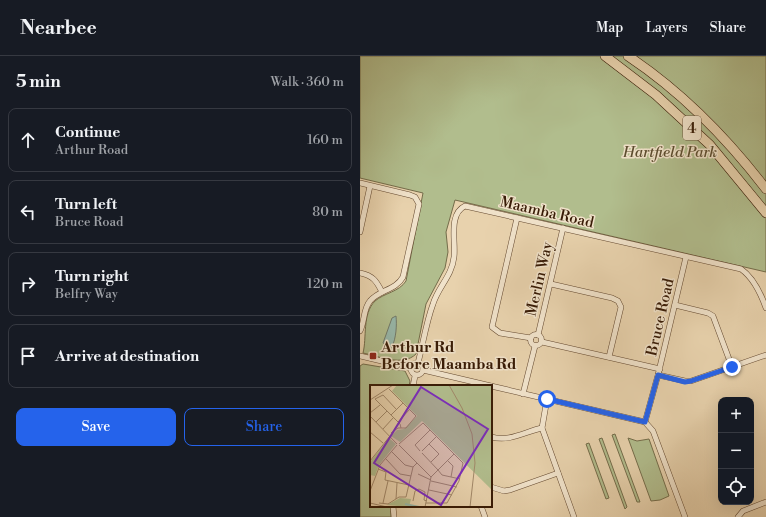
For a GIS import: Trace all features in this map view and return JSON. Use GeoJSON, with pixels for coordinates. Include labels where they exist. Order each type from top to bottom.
{"type":"FeatureCollection","features":[{"type":"Feature","properties":{"kind":"highway","name":"4"},"geometry":{"type":"LineString","coordinates":[[605,56],[656,95],[710,145],[766,213]]}},
{"type":"Feature","properties":{"kind":"highway","name":"4"},"geometry":{"type":"LineString","coordinates":[[628,56],[649,70],[709,121],[766,189]]}},
{"type":"Feature","properties":{"kind":"street"},"geometry":{"type":"LineString","coordinates":[[360,183],[410,195],[415,197],[418,204],[403,277],[395,286],[382,292],[370,301],[367,306],[360,331]]}},
{"type":"Feature","properties":{"kind":"street"},"geometry":{"type":"LineString","coordinates":[[360,232],[370,186]]}},
{"type":"Feature","properties":{"kind":"street","name":"Maamba Road"},"geometry":{"type":"LineString","coordinates":[[418,363],[433,303],[449,275],[452,266],[454,251],[453,233],[459,210],[465,206],[741,269],[747,274],[761,294],[766,308]]}},
{"type":"Feature","properties":{"kind":"street"},"geometry":{"type":"LineString","coordinates":[[517,218],[492,327],[500,333],[531,338],[534,335],[538,335],[542,342]]}},
{"type":"Feature","properties":{"kind":"street","name":"Merlin Way"},"geometry":{"type":"LineString","coordinates":[[538,335],[564,228]]}},
{"type":"Feature","properties":{"kind":"street","name":"Bruce Road"},"geometry":{"type":"LineString","coordinates":[[645,422],[660,369],[686,257]]}},
{"type":"Feature","properties":{"kind":"street"},"geometry":{"type":"LineString","coordinates":[[360,273],[376,279],[382,292]]}},
{"type":"Feature","properties":{"kind":"street"},"geometry":{"type":"LineString","coordinates":[[551,284],[612,298],[618,301],[621,307],[609,357]]}},
{"type":"Feature","properties":{"kind":"street"},"geometry":{"type":"LineString","coordinates":[[675,305],[708,313],[713,316],[732,367]]}},
{"type":"Feature","properties":{"kind":"street"},"geometry":{"type":"LineString","coordinates":[[531,338],[531,343],[535,346]]}},
{"type":"Feature","properties":{"kind":"street"},"geometry":{"type":"LineString","coordinates":[[535,346],[542,342],[660,369]]}},
{"type":"Feature","properties":{"kind":"street"},"geometry":{"type":"LineString","coordinates":[[523,394],[535,346]]}},
{"type":"Feature","properties":{"kind":"street"},"geometry":{"type":"LineString","coordinates":[[658,375],[685,382],[691,381],[766,355]]}},
{"type":"Feature","properties":{"kind":"street"},"geometry":{"type":"LineString","coordinates":[[360,356],[410,368]]}},
{"type":"Feature","properties":{"kind":"street"},"geometry":{"type":"LineString","coordinates":[[410,368],[413,364],[418,363],[423,370],[487,385]]}},
{"type":"Feature","properties":{"kind":"street"},"geometry":{"type":"LineString","coordinates":[[410,368],[412,374],[415,376]]}},
{"type":"Feature","properties":{"kind":"street"},"geometry":{"type":"LineString","coordinates":[[415,376],[419,375],[423,370]]}},
{"type":"Feature","properties":{"kind":"street"},"geometry":{"type":"LineString","coordinates":[[413,385],[415,376]]}},
{"type":"Feature","properties":{"kind":"street"},"geometry":{"type":"LineString","coordinates":[[492,386],[645,422],[653,431],[685,517]]}},
{"type":"Feature","properties":{"kind":"street"},"geometry":{"type":"LineString","coordinates":[[547,399],[542,428],[574,517]]}},
{"type":"Feature","properties":{"kind":"street"},"geometry":{"type":"LineString","coordinates":[[492,437],[499,439],[512,438],[542,428]]}},
{"type":"Feature","properties":{"kind":"street"},"geometry":{"type":"LineString","coordinates":[[492,487],[504,491],[510,490],[558,473]]}},
{"type":"Feature","properties":{"kind":"street"},"geometry":{"type":"LineString","coordinates":[[738,517],[743,510],[766,502]]}},
{"type":"Feature","properties":{"kind":"street"},"geometry":{"type":"LineString","coordinates":[[393,507],[394,517]]}},
{"type":"Feature","properties":{"kind":"street"},"geometry":{"type":"LineString","coordinates":[[481,507],[485,517]]}},
{"type":"Feature","properties":{"kind":"green space","name":"Hartfield Park"},"geometry":{"type":"Polygon","coordinates":[[[360,56],[766,56],[766,272],[455,200],[446,232],[448,252],[445,268],[426,304],[416,354],[411,358],[404,360],[390,360],[363,353],[368,312],[371,306],[379,298],[399,288],[406,281],[423,193],[360,178],[360,56]]]}},
{"type":"Feature","properties":{"kind":"green space"},"geometry":{"type":"Polygon","coordinates":[[[363,364],[405,371],[410,381],[409,385],[370,385],[370,507],[391,507],[391,517],[360,517],[360,366],[363,364]]]}},
{"type":"Feature","properties":{"kind":"green space"},"geometry":{"type":"Polygon","coordinates":[[[615,434],[640,502],[637,502],[612,435],[615,434]]]}},
{"type":"Feature","properties":{"kind":"green space"},"geometry":{"type":"Polygon","coordinates":[[[602,438],[627,507],[625,509],[599,439],[602,438]]]}},
{"type":"Feature","properties":{"kind":"green space"},"geometry":{"type":"Polygon","coordinates":[[[628,438],[637,441],[649,439],[669,496],[660,500],[651,501],[628,438]]]}},
{"type":"Feature","properties":{"kind":"green space"},"geometry":{"type":"Polygon","coordinates":[[[589,443],[609,498],[606,499],[586,444],[589,443]]]}},
{"type":"Feature","properties":{"kind":"shaded area"},"geometry":{"type":"Polygon","coordinates":[[[396,316],[394,340],[392,347],[388,347],[383,343],[392,318],[396,316]]]}},
{"type":"Feature","properties":{"kind":"place","name":"Arthur Rd Before Maamba Rd"},"geometry":{"type":"Point","coordinates":[373,356]}},
{"type":"Feature","properties":{"kind":"route"},"geometry":{"type":"LineString","coordinates":[[547,399],[645,422],[658,375],[685,382],[732,367]]}}]}
